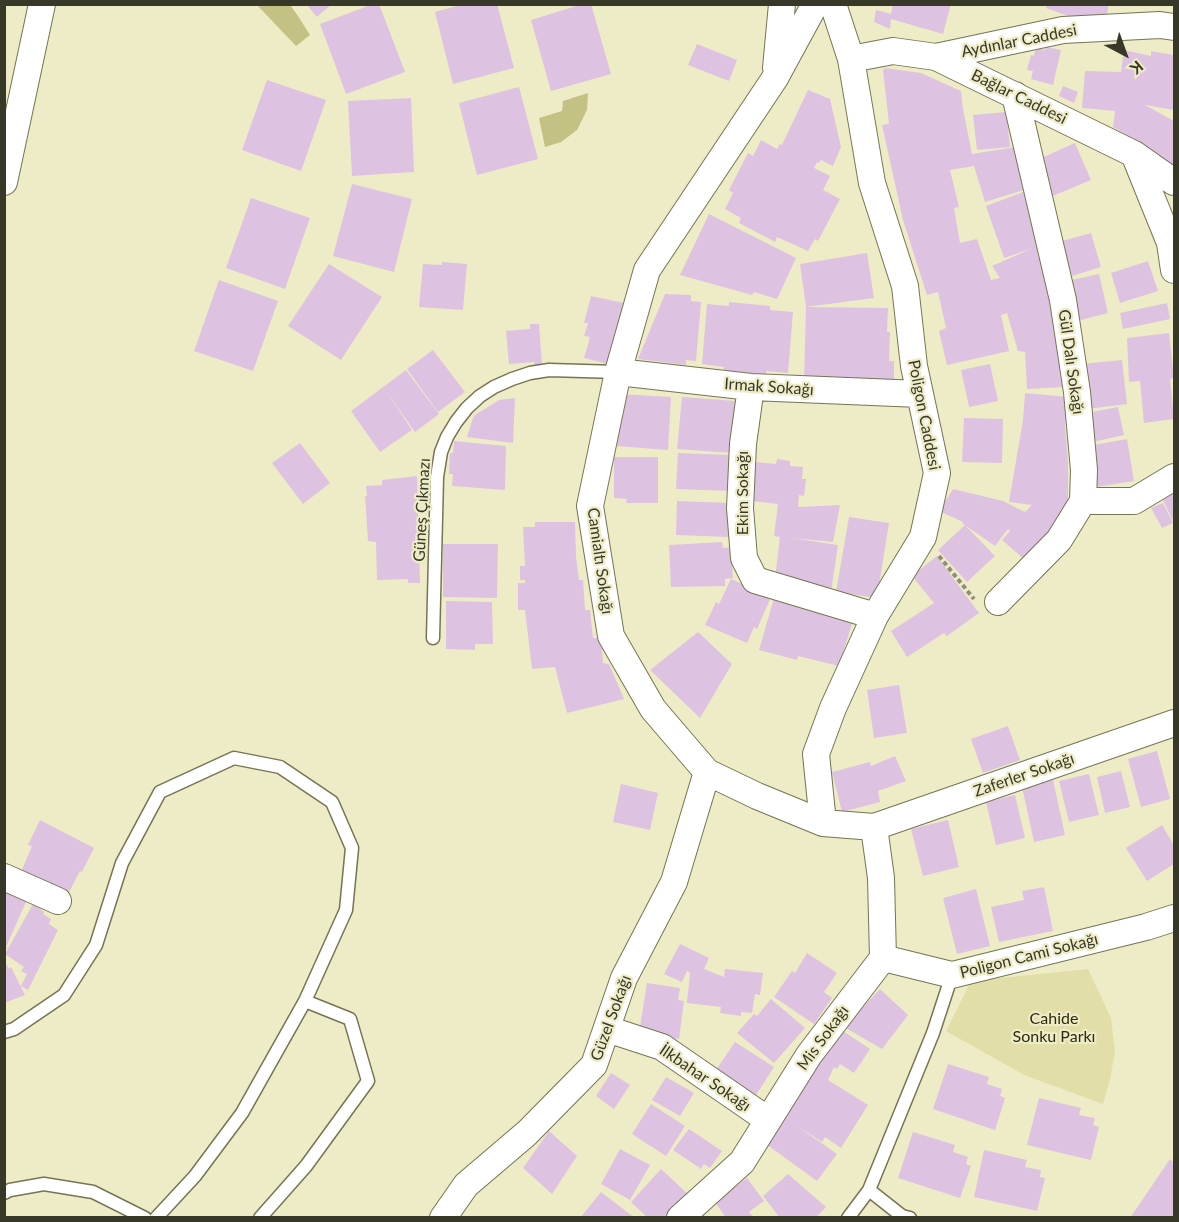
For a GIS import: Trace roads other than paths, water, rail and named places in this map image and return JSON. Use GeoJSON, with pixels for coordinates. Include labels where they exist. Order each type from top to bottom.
{"type":"FeatureCollection","features":[{"type":"Feature","properties":{"kind":"street"},"geometry":{"type":"LineString","coordinates":[[4,182],[42,4]]}},
{"type":"Feature","properties":{"kind":"street"},"geometry":{"type":"LineString","coordinates":[[775,78],[782,4]]}},
{"type":"Feature","properties":{"kind":"street","name":"Camialtı Sokağı"},"geometry":{"type":"LineString","coordinates":[[820,5],[775,78],[647,270],[618,372],[590,506],[611,636],[653,709],[707,772],[757,796],[823,823],[874,827]]}},
{"type":"Feature","properties":{"kind":"street","name":"Poligon Caddesi"},"geometry":{"type":"LineString","coordinates":[[820,5],[851,59],[872,183],[905,286],[914,366],[937,473],[923,537],[875,616],[833,708],[816,754],[823,823]]}},
{"type":"Feature","properties":{"kind":"street","name":"Aydınlar Caddesi"},"geometry":{"type":"LineString","coordinates":[[936,57],[1063,30],[1170,22]]}},
{"type":"Feature","properties":{"kind":"street","name":"Bağlar Caddesi"},"geometry":{"type":"LineString","coordinates":[[851,59],[893,51],[936,57],[1134,154],[1174,183]]}},
{"type":"Feature","properties":{"kind":"street","name":"Gül Dalı Sokağı"},"geometry":{"type":"LineString","coordinates":[[998,602],[1059,540],[1083,501],[1084,470],[1077,392],[1063,300],[1015,95]]}},
{"type":"Feature","properties":{"kind":"street"},"geometry":{"type":"LineString","coordinates":[[1134,154],[1170,243],[1174,270]]}},
{"type":"Feature","properties":{"kind":"street","name":"Irmak Sokağı"},"geometry":{"type":"LineString","coordinates":[[618,372],[751,387],[920,394]]}},
{"type":"Feature","properties":{"kind":"street","name":"Ekim Sokağı"},"geometry":{"type":"LineString","coordinates":[[751,387],[743,444],[740,508],[744,558],[755,580],[875,616]]}},
{"type":"Feature","properties":{"kind":"street"},"geometry":{"type":"LineString","coordinates":[[1083,501],[1134,501],[1174,477]]}},
{"type":"Feature","properties":{"kind":"street","name":"Zaferler Sokağı"},"geometry":{"type":"LineString","coordinates":[[874,827],[1174,723]]}},
{"type":"Feature","properties":{"kind":"street","name":"Güzel Sokağı"},"geometry":{"type":"LineString","coordinates":[[443,1218],[466,1185],[527,1133],[594,1065],[624,978],[674,882],[707,772]]}},
{"type":"Feature","properties":{"kind":"street"},"geometry":{"type":"LineString","coordinates":[[874,827],[881,878],[883,958]]}},
{"type":"Feature","properties":{"kind":"street"},"geometry":{"type":"LineString","coordinates":[[4,877],[58,901]]}},
{"type":"Feature","properties":{"kind":"street","name":"Poligon Cami Sokağı"},"geometry":{"type":"LineString","coordinates":[[883,958],[952,975],[1174,918]]}},
{"type":"Feature","properties":{"kind":"street"},"geometry":{"type":"LineString","coordinates":[[1146,927],[1174,926]]}},
{"type":"Feature","properties":{"kind":"street","name":"Mis Sokağı"},"geometry":{"type":"LineString","coordinates":[[680,1218],[742,1162],[809,1055],[883,958]]}},
{"type":"Feature","properties":{"kind":"street","name":"İlkbahar Sokağı"},"geometry":{"type":"LineString","coordinates":[[607,1029],[662,1047],[768,1120]]}},
{"type":"Feature","properties":{"kind":"lane","name":"Güneş Çıkmazı"},"geometry":{"type":"LineString","coordinates":[[433,638],[437,477],[444,444],[456,422],[480,396],[494,387],[530,373],[549,370],[618,372]]}},
{"type":"Feature","properties":{"kind":"lane"},"geometry":{"type":"LineString","coordinates":[[4,1032],[14,1029],[64,995],[96,945],[122,863],[160,792],[234,758],[280,767],[332,802],[352,848],[346,910],[305,1001],[242,1113],[195,1176],[156,1218]]}},
{"type":"Feature","properties":{"kind":"lane"},"geometry":{"type":"LineString","coordinates":[[848,1218],[869,1190],[933,1033],[952,975]]}},
{"type":"Feature","properties":{"kind":"lane"},"geometry":{"type":"LineString","coordinates":[[260,1218],[306,1166],[368,1081],[350,1019],[305,1001]]}},
{"type":"Feature","properties":{"kind":"lane"},"geometry":{"type":"LineString","coordinates":[[4,1193],[44,1184],[93,1192],[145,1218]]}},
{"type":"Feature","properties":{"kind":"lane"},"geometry":{"type":"LineString","coordinates":[[869,1190],[902,1216],[910,1218]]}},
{"type":"Feature","properties":{"kind":"park label","name":"Cahide Sonku Parkı"},"geometry":{"type":"Point","coordinates":[1054,1028]}}]}
